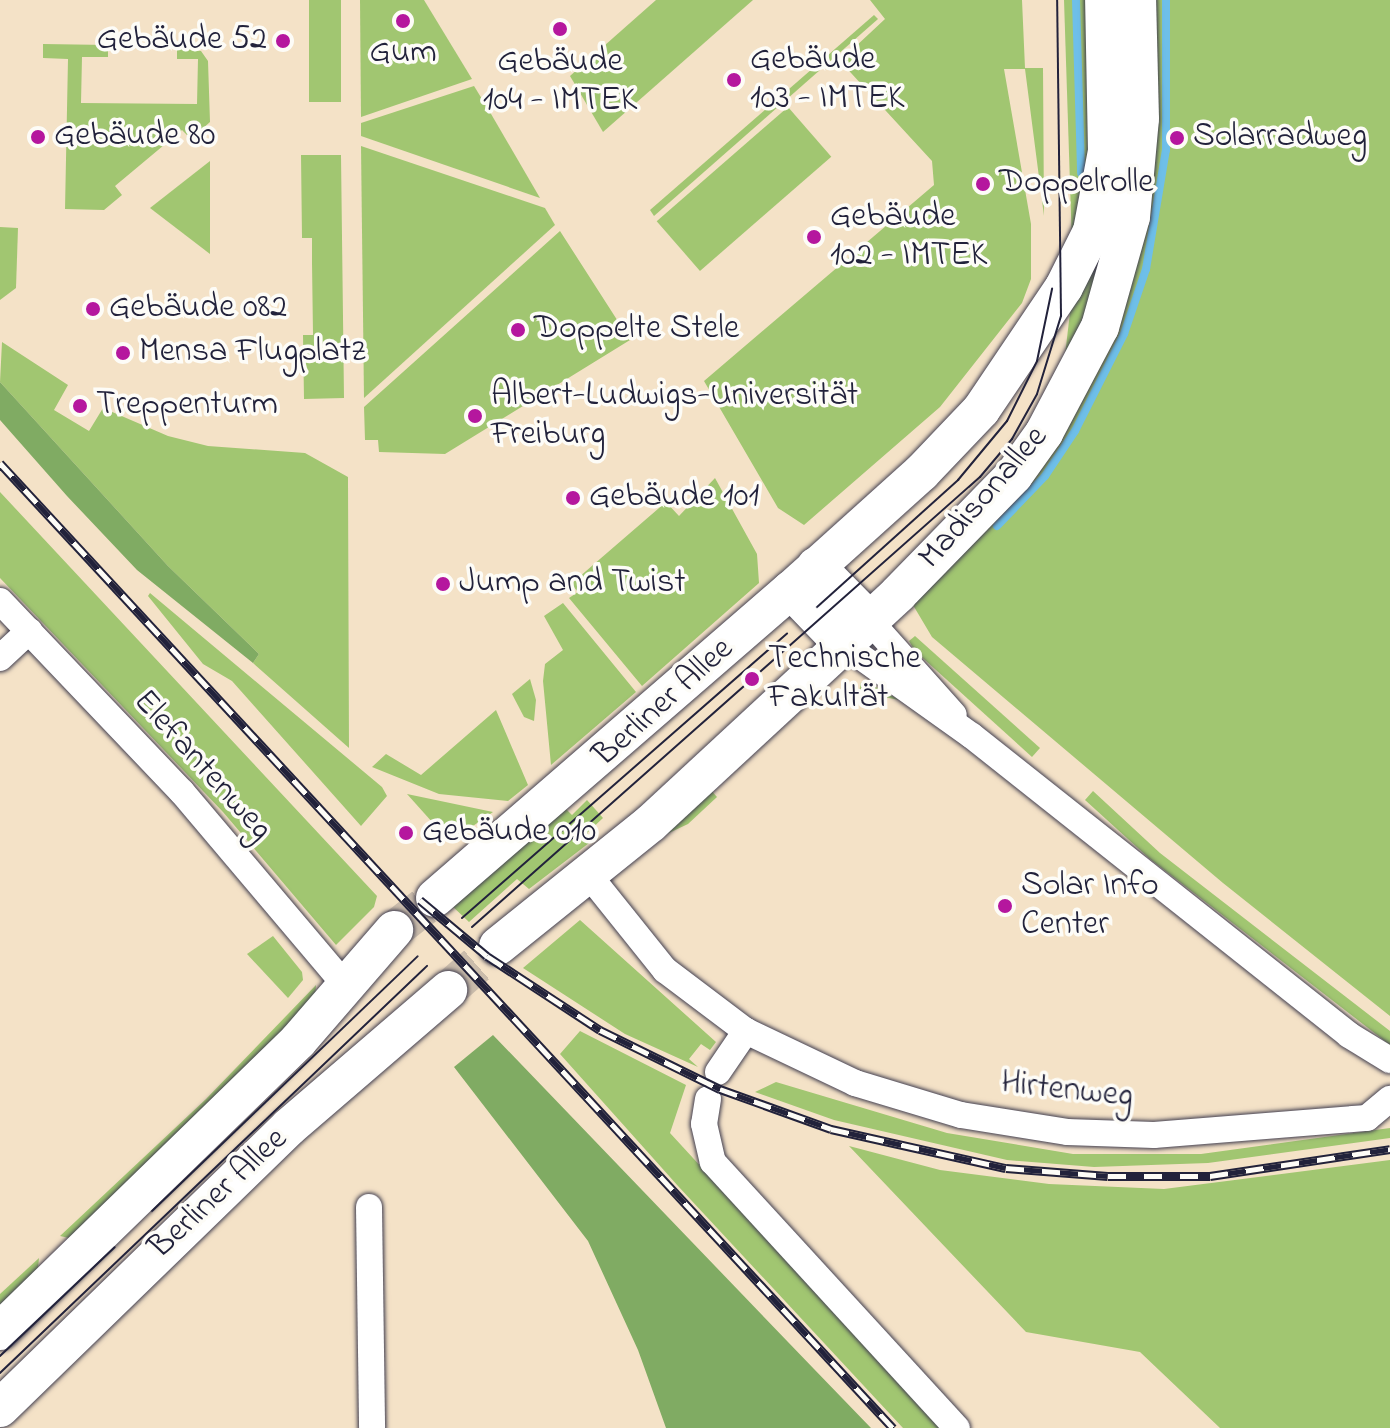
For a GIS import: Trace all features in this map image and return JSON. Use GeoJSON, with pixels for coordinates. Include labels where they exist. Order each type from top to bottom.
{"type":"FeatureCollection","features":[{"type":"Feature","properties":{"kind":"main road","name":"Madisonallee"},"geometry":{"type":"LineString","coordinates":[[804,578],[921,473],[981,410],[1079,263],[1092,231],[1107,151],[1104,0]]}},
{"type":"Feature","properties":{"kind":"main road","name":"Madisonallee"},"geometry":{"type":"LineString","coordinates":[[856,632],[1014,475],[1051,421],[1100,327],[1127,232],[1138,164],[1137,0]]}},
{"type":"Feature","properties":{"kind":"main road"},"geometry":{"type":"LineString","coordinates":[[498,946],[651,823],[856,632],[804,578]]}},
{"type":"Feature","properties":{"kind":"main road","name":"Berliner Allee"},"geometry":{"type":"LineString","coordinates":[[435,898],[804,578]]}},
{"type":"Feature","properties":{"kind":"main road","name":"Berliner Allee"},"geometry":{"type":"LineString","coordinates":[[0,1331],[298,1041],[344,984],[394,930]]}},
{"type":"Feature","properties":{"kind":"main road","name":"Berliner Allee"},"geometry":{"type":"LineString","coordinates":[[0,1408],[266,1149],[448,990]]}},
{"type":"Feature","properties":{"kind":"street","name":"Elefantenweg"},"geometry":{"type":"LineString","coordinates":[[0,601],[182,792],[344,984]]}},
{"type":"Feature","properties":{"kind":"street"},"geometry":{"type":"LineString","coordinates":[[0,658],[29,631]]}},
{"type":"Feature","properties":{"kind":"street"},"geometry":{"type":"LineString","coordinates":[[856,632],[972,736],[1349,1035],[1390,1060]]}},
{"type":"Feature","properties":{"kind":"street"},"geometry":{"type":"LineString","coordinates":[[856,632],[972,736]]}},
{"type":"Feature","properties":{"kind":"street","name":"Hirtenweg"},"geometry":{"type":"LineString","coordinates":[[588,874],[665,970],[746,1031],[855,1083],[961,1115],[1067,1132],[1154,1135],[1367,1118],[1390,1099]]}},
{"type":"Feature","properties":{"kind":"street"},"geometry":{"type":"LineString","coordinates":[[718,1072],[746,1031]]}},
{"type":"Feature","properties":{"kind":"street"},"geometry":{"type":"LineString","coordinates":[[708,1099],[704,1124],[713,1162],[957,1428]]}},
{"type":"Feature","properties":{"kind":"street"},"geometry":{"type":"LineString","coordinates":[[369,1207],[372,1428]]}},
{"type":"Feature","properties":{"kind":"green space"},"geometry":{"type":"Polygon","coordinates":[[[309,0],[341,0],[341,102],[309,102],[309,0]]]}},
{"type":"Feature","properties":{"kind":"green space"},"geometry":{"type":"Polygon","coordinates":[[[360,0],[424,0],[472,79],[361,117],[360,0]]]}},
{"type":"Feature","properties":{"kind":"green space"},"geometry":{"type":"Polygon","coordinates":[[[656,0],[753,0],[603,132],[570,76],[656,0]]]}},
{"type":"Feature","properties":{"kind":"green space"},"geometry":{"type":"Polygon","coordinates":[[[870,0],[1022,0],[1025,68],[1043,68],[1044,216],[1025,69],[1004,69],[1031,224],[1031,279],[1022,303],[940,407],[804,525],[778,508],[704,381],[934,185],[932,161],[840,61],[885,19],[870,0]]]}},
{"type":"Feature","properties":{"kind":"green space"},"geometry":{"type":"Polygon","coordinates":[[[1064,0],[1091,0],[1093,145],[1072,245],[1064,0]]]}},
{"type":"Feature","properties":{"kind":"green space"},"geometry":{"type":"Polygon","coordinates":[[[1152,0],[1390,0],[1390,1016],[1223,883],[932,637],[910,600],[1088,389],[1152,0]]]}},
{"type":"Feature","properties":{"kind":"green space"},"geometry":{"type":"Polygon","coordinates":[[[874,15],[878,19],[654,216],[650,210],[874,15]]]}},
{"type":"Feature","properties":{"kind":"green space"},"geometry":{"type":"Polygon","coordinates":[[[43,44],[108,45],[108,57],[82,57],[81,103],[197,104],[198,59],[177,59],[177,47],[201,51],[208,61],[210,122],[191,139],[182,130],[115,186],[122,195],[104,210],[65,209],[68,59],[43,58],[43,44]]]}},
{"type":"Feature","properties":{"kind":"green space"},"geometry":{"type":"Polygon","coordinates":[[[474,86],[540,198],[361,136],[361,123],[474,86]]]}},
{"type":"Feature","properties":{"kind":"green space"},"geometry":{"type":"Polygon","coordinates":[[[788,107],[831,157],[700,271],[657,221],[788,107]]]}},
{"type":"Feature","properties":{"kind":"green space"},"geometry":{"type":"Polygon","coordinates":[[[361,146],[545,208],[555,225],[364,398],[361,146]]]}},
{"type":"Feature","properties":{"kind":"green space"},"geometry":{"type":"Polygon","coordinates":[[[301,155],[341,155],[344,398],[304,399],[303,335],[313,335],[312,238],[302,238],[301,155]]]}},
{"type":"Feature","properties":{"kind":"green space"},"geometry":{"type":"Polygon","coordinates":[[[210,161],[210,254],[150,208],[210,161]]]}},
{"type":"Feature","properties":{"kind":"green space"},"geometry":{"type":"Polygon","coordinates":[[[0,227],[18,228],[16,288],[0,300],[0,227]]]}},
{"type":"Feature","properties":{"kind":"green space"},"geometry":{"type":"Polygon","coordinates":[[[560,231],[630,340],[445,454],[379,452],[378,440],[365,440],[364,407],[560,231]]]}},
{"type":"Feature","properties":{"kind":"green space"},"geometry":{"type":"Polygon","coordinates":[[[1104,235],[1103,275],[1063,372],[1071,304],[1104,235]]]}},
{"type":"Feature","properties":{"kind":"green space"},"geometry":{"type":"Polygon","coordinates":[[[2,342],[68,385],[54,410],[89,431],[103,408],[168,436],[208,446],[305,453],[348,477],[349,748],[253,663],[259,654],[168,566],[0,382],[2,342]]]}},
{"type":"Feature","properties":{"kind":"green space"},"geometry":{"type":"Polygon","coordinates":[[[0,382],[168,566],[259,654],[253,663],[137,570],[67,496],[0,420],[0,382]]]}},
{"type":"Feature","properties":{"kind":"green space"},"geometry":{"type":"Polygon","coordinates":[[[715,478],[757,554],[759,583],[642,686],[569,598],[578,592],[571,584],[666,502],[679,516],[715,478]]]}},
{"type":"Feature","properties":{"kind":"green space"},"geometry":{"type":"Polygon","coordinates":[[[0,492],[377,896],[374,907],[336,945],[223,812],[0,578],[0,492]]]}},
{"type":"Feature","properties":{"kind":"green space"},"geometry":{"type":"Polygon","coordinates":[[[150,593],[382,787],[387,796],[361,826],[232,681],[203,664],[148,596],[150,593]]]}},
{"type":"Feature","properties":{"kind":"green space"},"geometry":{"type":"Polygon","coordinates":[[[563,603],[636,692],[551,765],[543,681],[545,664],[563,650],[544,616],[563,603]]]}},
{"type":"Feature","properties":{"kind":"green space"},"geometry":{"type":"Polygon","coordinates":[[[915,636],[1040,748],[1032,757],[915,651],[909,641],[915,636]]]}},
{"type":"Feature","properties":{"kind":"green space"},"geometry":{"type":"Polygon","coordinates":[[[530,679],[536,700],[534,721],[524,717],[512,694],[530,679]]]}},
{"type":"Feature","properties":{"kind":"green space"},"geometry":{"type":"Polygon","coordinates":[[[861,682],[881,689],[899,700],[859,692],[861,682]]]}},
{"type":"Feature","properties":{"kind":"green space"},"geometry":{"type":"Polygon","coordinates":[[[496,710],[528,785],[508,801],[439,794],[372,767],[386,754],[421,775],[496,710]]]}},
{"type":"Feature","properties":{"kind":"green space"},"geometry":{"type":"Polygon","coordinates":[[[710,789],[717,797],[688,824],[652,841],[710,789]]]}},
{"type":"Feature","properties":{"kind":"green space"},"geometry":{"type":"Polygon","coordinates":[[[1093,791],[1160,853],[1390,1031],[1390,1045],[1150,859],[1085,800],[1093,791]]]}},
{"type":"Feature","properties":{"kind":"green space"},"geometry":{"type":"Polygon","coordinates":[[[407,794],[493,812],[450,842],[407,794]]]}},
{"type":"Feature","properties":{"kind":"green space"},"geometry":{"type":"Polygon","coordinates":[[[587,800],[603,818],[587,833],[593,840],[529,889],[517,879],[469,922],[450,904],[565,808],[572,815],[587,800]]]}},
{"type":"Feature","properties":{"kind":"green space"},"geometry":{"type":"Polygon","coordinates":[[[580,920],[716,1042],[710,1050],[701,1044],[689,1059],[698,1067],[625,1034],[523,968],[580,920]]]}},
{"type":"Feature","properties":{"kind":"green space"},"geometry":{"type":"Polygon","coordinates":[[[273,936],[302,972],[303,980],[288,998],[247,954],[273,936]]]}},
{"type":"Feature","properties":{"kind":"green space"},"geometry":{"type":"Polygon","coordinates":[[[316,985],[315,1000],[69,1238],[60,1236],[206,1099],[316,985]]]}},
{"type":"Feature","properties":{"kind":"green space"},"geometry":{"type":"Polygon","coordinates":[[[580,1031],[686,1085],[670,1133],[941,1428],[903,1428],[678,1186],[560,1054],[580,1031]]]}},
{"type":"Feature","properties":{"kind":"green space"},"geometry":{"type":"Polygon","coordinates":[[[493,1035],[871,1428],[666,1428],[638,1350],[588,1241],[454,1067],[493,1035]]]}},
{"type":"Feature","properties":{"kind":"green space"},"geometry":{"type":"Polygon","coordinates":[[[776,1082],[947,1133],[1073,1154],[1201,1154],[1390,1128],[1390,1138],[1208,1163],[1094,1167],[1007,1160],[834,1120],[755,1092],[776,1082]]]}},
{"type":"Feature","properties":{"kind":"green space"},"geometry":{"type":"Polygon","coordinates":[[[849,1146],[940,1170],[1049,1184],[1164,1189],[1390,1160],[1390,1428],[1220,1428],[1140,1352],[1026,1332],[849,1146]]]}},
{"type":"Feature","properties":{"kind":"green space"},"geometry":{"type":"Polygon","coordinates":[[[39,1258],[38,1268],[0,1313],[0,1294],[39,1258]]]}},
{"type":"Feature","properties":{"kind":"waterway"},"geometry":{"type":"LineString","coordinates":[[1076,0],[1081,173]]}},
{"type":"Feature","properties":{"kind":"waterway"},"geometry":{"type":"LineString","coordinates":[[997,526],[1045,476],[1075,431],[1124,334],[1146,269],[1166,150],[1166,0]]}},
{"type":"Feature","properties":{"kind":"tunnel"},"geometry":{"type":"LineString","coordinates":[[394,930],[435,898]]}},
{"type":"Feature","properties":{"kind":"tunnel"},"geometry":{"type":"LineString","coordinates":[[448,990],[498,946]]}},
{"type":"Feature","properties":{"kind":"tram line"},"geometry":{"type":"LineString","coordinates":[[472,927],[980,477],[1012,439],[1037,394],[1061,316],[1057,0]]}},
{"type":"Feature","properties":{"kind":"tram line"},"geometry":{"type":"LineString","coordinates":[[817,607],[958,480],[1007,421],[1037,361],[1052,289]]}},
{"type":"Feature","properties":{"kind":"tram line"},"geometry":{"type":"LineString","coordinates":[[462,918],[787,633]]}},
{"type":"Feature","properties":{"kind":"tram line"},"geometry":{"type":"LineString","coordinates":[[152,1211],[418,956]]}},
{"type":"Feature","properties":{"kind":"tram line"},"geometry":{"type":"LineString","coordinates":[[0,1373],[427,966]]}},
{"type":"Feature","properties":{"kind":"tram line"},"geometry":{"type":"LineString","coordinates":[[0,1356],[115,1247]]}},
{"type":"Feature","properties":{"kind":"railway"},"geometry":{"type":"LineString","coordinates":[[0,463],[893,1428]]}},
{"type":"Feature","properties":{"kind":"railway"},"geometry":{"type":"LineString","coordinates":[[420,900],[487,956],[600,1030],[720,1089],[831,1129],[1006,1168],[1108,1176],[1210,1176],[1390,1149]]}},
{"type":"Feature","properties":{"kind":"place","name":"Gum"},"geometry":{"type":"Point","coordinates":[403,21]}},
{"type":"Feature","properties":{"kind":"place","name":"Gebäude 104 - IMTEK"},"geometry":{"type":"Point","coordinates":[560,29]}},
{"type":"Feature","properties":{"kind":"place","name":"Gebäude 52"},"geometry":{"type":"Point","coordinates":[283,41]}},
{"type":"Feature","properties":{"kind":"place","name":"Gebäude 103 - IMTEK"},"geometry":{"type":"Point","coordinates":[734,80]}},
{"type":"Feature","properties":{"kind":"place","name":"Gebäude 80"},"geometry":{"type":"Point","coordinates":[38,137]}},
{"type":"Feature","properties":{"kind":"place","name":"Solarradweg"},"geometry":{"type":"Point","coordinates":[1177,138]}},
{"type":"Feature","properties":{"kind":"place","name":"Doppelrolle"},"geometry":{"type":"Point","coordinates":[983,184]}},
{"type":"Feature","properties":{"kind":"place","name":"Gebäude 102 - IMTEK"},"geometry":{"type":"Point","coordinates":[814,237]}},
{"type":"Feature","properties":{"kind":"place","name":"Gebäude 082"},"geometry":{"type":"Point","coordinates":[93,309]}},
{"type":"Feature","properties":{"kind":"place","name":"Doppelte Stele"},"geometry":{"type":"Point","coordinates":[518,330]}},
{"type":"Feature","properties":{"kind":"place","name":"Mensa Flugplatz"},"geometry":{"type":"Point","coordinates":[123,353]}},
{"type":"Feature","properties":{"kind":"place","name":"Treppenturm"},"geometry":{"type":"Point","coordinates":[80,406]}},
{"type":"Feature","properties":{"kind":"place","name":"Albert-Ludwigs-Universität Freiburg"},"geometry":{"type":"Point","coordinates":[475,416]}},
{"type":"Feature","properties":{"kind":"place","name":"Gebäude 101"},"geometry":{"type":"Point","coordinates":[573,498]}},
{"type":"Feature","properties":{"kind":"place","name":"Jump and Twist"},"geometry":{"type":"Point","coordinates":[443,584]}},
{"type":"Feature","properties":{"kind":"place","name":"Technische Fakultät"},"geometry":{"type":"Point","coordinates":[752,679]}},
{"type":"Feature","properties":{"kind":"place","name":"Gebäude 010"},"geometry":{"type":"Point","coordinates":[406,833]}},
{"type":"Feature","properties":{"kind":"place","name":"Solar Info Center"},"geometry":{"type":"Point","coordinates":[1005,906]}}]}
